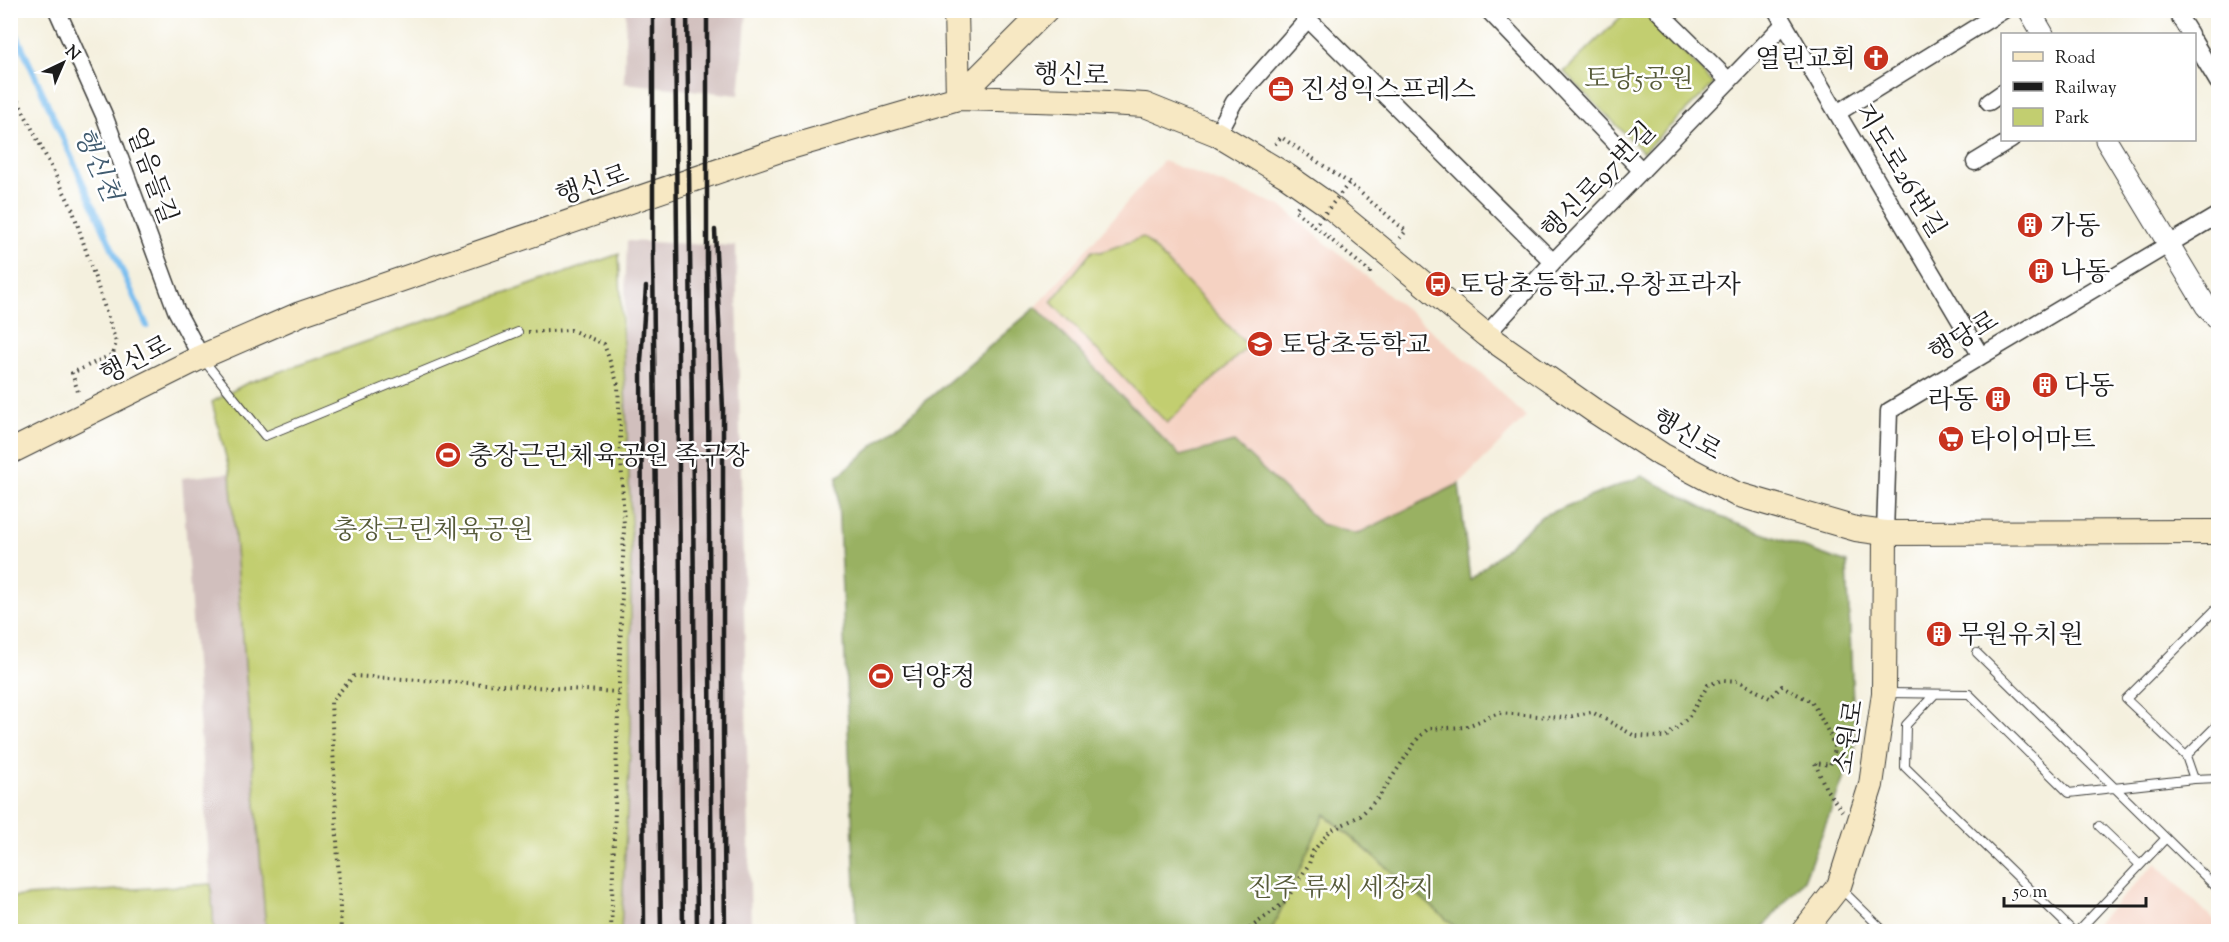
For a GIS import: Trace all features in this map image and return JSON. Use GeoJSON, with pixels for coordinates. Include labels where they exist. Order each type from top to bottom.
{"type":"FeatureCollection","features":[{"type":"Feature","properties":{"kind":"main road"},"geometry":{"type":"LineString","coordinates":[[956,10],[958,98]]}},
{"type":"Feature","properties":{"kind":"main road"},"geometry":{"type":"LineString","coordinates":[[958,98],[1046,10]]}},
{"type":"Feature","properties":{"kind":"main road","name":"행신로"},"geometry":{"type":"LineString","coordinates":[[10,452],[201,357],[311,310],[780,150],[958,98],[1145,105],[1217,134],[1287,176],[1327,204],[1486,335],[1584,404],[1662,455],[1736,494],[1845,526],[1885,533],[2218,532]]}},
{"type":"Feature","properties":{"kind":"main road","name":"소원로"},"geometry":{"type":"LineString","coordinates":[[1803,932],[1839,886],[1870,785],[1884,693],[1885,533]]}},
{"type":"Feature","properties":{"kind":"street","name":"얼음들길"},"geometry":{"type":"LineString","coordinates":[[57,10],[104,115],[176,310],[201,357]]}},
{"type":"Feature","properties":{"kind":"street"},"geometry":{"type":"LineString","coordinates":[[1488,10],[1642,171]]}},
{"type":"Feature","properties":{"kind":"street"},"geometry":{"type":"LineString","coordinates":[[1657,10],[1729,81]]}},
{"type":"Feature","properties":{"kind":"street"},"geometry":{"type":"LineString","coordinates":[[1837,113],[2004,10]]}},
{"type":"Feature","properties":{"kind":"street"},"geometry":{"type":"LineString","coordinates":[[2029,10],[2042,33]]}},
{"type":"Feature","properties":{"kind":"street"},"geometry":{"type":"LineString","coordinates":[[2175,10],[2189,33]]}},
{"type":"Feature","properties":{"kind":"street"},"geometry":{"type":"LineString","coordinates":[[1217,134],[1234,102],[1303,15]]}},
{"type":"Feature","properties":{"kind":"street","name":"행신로97번길"},"geometry":{"type":"LineString","coordinates":[[1303,15],[1553,262]]}},
{"type":"Feature","properties":{"kind":"street","name":"행신로97번길"},"geometry":{"type":"LineString","coordinates":[[1486,335],[1553,262],[1729,81],[1780,17]]}},
{"type":"Feature","properties":{"kind":"street","name":"지도로26번길"},"geometry":{"type":"LineString","coordinates":[[1780,17],[1981,356]]}},
{"type":"Feature","properties":{"kind":"street"},"geometry":{"type":"LineString","coordinates":[[2196,45],[2218,82]]}},
{"type":"Feature","properties":{"kind":"street"},"geometry":{"type":"LineString","coordinates":[[1975,162],[2009,141]]}},
{"type":"Feature","properties":{"kind":"street"},"geometry":{"type":"LineString","coordinates":[[2107,141],[2206,306],[2218,320]]}},
{"type":"Feature","properties":{"kind":"street","name":"행당로"},"geometry":{"type":"LineString","coordinates":[[1885,533],[1889,411],[2218,215]]}},
{"type":"Feature","properties":{"kind":"lane"},"geometry":{"type":"LineString","coordinates":[[201,357],[265,436],[518,332]]}},
{"type":"Feature","properties":{"kind":"lane"},"geometry":{"type":"LineString","coordinates":[[2194,779],[2186,756],[2126,699],[2218,607]]}},
{"type":"Feature","properties":{"kind":"lane"},"geometry":{"type":"LineString","coordinates":[[1977,653],[2218,888]]}},
{"type":"Feature","properties":{"kind":"lane"},"geometry":{"type":"LineString","coordinates":[[1884,693],[1969,694],[2068,793],[2218,778]]}},
{"type":"Feature","properties":{"kind":"lane"},"geometry":{"type":"LineString","coordinates":[[1934,695],[1906,724],[1905,767],[2076,932],[2166,838]]}},
{"type":"Feature","properties":{"kind":"lane"},"geometry":{"type":"LineString","coordinates":[[2186,756],[2218,724]]}},
{"type":"Feature","properties":{"kind":"lane"},"geometry":{"type":"LineString","coordinates":[[2099,826],[2140,865]]}},
{"type":"Feature","properties":{"kind":"lane"},"geometry":{"type":"LineString","coordinates":[[1839,886],[1886,932]]}},
{"type":"Feature","properties":{"kind":"path"},"geometry":{"type":"LineString","coordinates":[[10,85],[72,208],[116,342],[112,354],[72,373],[86,415]]}},
{"type":"Feature","properties":{"kind":"path"},"geometry":{"type":"LineString","coordinates":[[1274,145],[1281,137],[1349,183],[1406,231],[1400,238]]}},
{"type":"Feature","properties":{"kind":"path"},"geometry":{"type":"LineString","coordinates":[[1314,227],[1349,183]]}},
{"type":"Feature","properties":{"kind":"path"},"geometry":{"type":"LineString","coordinates":[[1294,210],[1370,272]]}},
{"type":"Feature","properties":{"kind":"path"},"geometry":{"type":"LineString","coordinates":[[518,332],[571,330],[604,344],[618,386],[624,527],[611,932]]}},
{"type":"Feature","properties":{"kind":"path"},"geometry":{"type":"LineString","coordinates":[[341,932],[331,701],[354,676],[618,692]]}},
{"type":"Feature","properties":{"kind":"path"},"geometry":{"type":"LineString","coordinates":[[1245,932],[1285,902],[1309,864],[1313,851],[1330,831],[1360,816],[1379,797],[1418,738],[1428,729],[1465,727],[1499,713],[1564,718],[1592,712],[1635,736],[1666,737],[1688,718],[1708,685],[1722,680],[1739,681],[1770,698],[1782,686],[1812,702],[1831,737],[1835,750],[1830,765],[1815,763],[1826,789],[1843,811]]}},
{"type":"Feature","properties":{"kind":"shaded area"},"geometry":{"type":"Polygon","coordinates":[[[626,11],[747,11],[739,95],[624,83],[626,11]]]}},
{"type":"Feature","properties":{"kind":"shaded area","name":"토당초등학교"},"geometry":{"type":"Polygon","coordinates":[[[1163,161],[1281,206],[1482,374],[1526,417],[1459,484],[1357,534],[1321,524],[1234,442],[1180,456],[1036,307],[1163,161]]]}},
{"type":"Feature","properties":{"kind":"shaded area"},"geometry":{"type":"Polygon","coordinates":[[[627,241],[736,246],[751,931],[619,932],[623,353],[627,241]]]}},
{"type":"Feature","properties":{"kind":"shaded area"},"geometry":{"type":"Polygon","coordinates":[[[230,473],[266,931],[214,931],[182,478],[230,473]]]}},
{"type":"Feature","properties":{"kind":"shaded area"},"geometry":{"type":"Polygon","coordinates":[[[2156,863],[2218,924],[2218,931],[2089,931],[2156,863]]]}},
{"type":"Feature","properties":{"kind":"green space","name":"토당5공원"},"geometry":{"type":"Polygon","coordinates":[[[1628,10],[1644,11],[1714,84],[1643,152],[1564,72],[1628,10]]]}},
{"type":"Feature","properties":{"kind":"green space"},"geometry":{"type":"Polygon","coordinates":[[[1143,237],[1248,346],[1167,423],[1051,302],[1092,251],[1101,252],[1143,237]]]}},
{"type":"Feature","properties":{"kind":"green space","name":"충장근린체육공원"},"geometry":{"type":"Polygon","coordinates":[[[619,254],[631,522],[631,730],[621,931],[266,931],[230,473],[212,402],[247,383],[619,254]]]}},
{"type":"Feature","properties":{"kind":"green space"},"geometry":{"type":"Polygon","coordinates":[[[1036,307],[1180,456],[1234,442],[1321,524],[1357,534],[1459,484],[1470,580],[1542,516],[1642,476],[1732,522],[1847,563],[1855,749],[1804,880],[1760,931],[1460,931],[1325,814],[1271,931],[857,931],[837,477],[1036,307]]]}},
{"type":"Feature","properties":{"kind":"green space","name":"진주 류씨 세장지"},"geometry":{"type":"Polygon","coordinates":[[[1324,814],[1460,931],[1271,932],[1324,814]]]}},
{"type":"Feature","properties":{"kind":"green space"},"geometry":{"type":"Polygon","coordinates":[[[211,884],[214,931],[11,931],[11,897],[211,884]]]}},
{"type":"Feature","properties":{"kind":"waterway","name":"행신천"},"geometry":{"type":"LineString","coordinates":[[10,20],[147,326]]}},
{"type":"Feature","properties":{"kind":"railway"},"geometry":{"type":"LineString","coordinates":[[653,10],[653,256],[661,932]]}},
{"type":"Feature","properties":{"kind":"railway"},"geometry":{"type":"LineString","coordinates":[[675,10],[683,932]]}},
{"type":"Feature","properties":{"kind":"railway"},"geometry":{"type":"LineString","coordinates":[[687,10],[697,932]]}},
{"type":"Feature","properties":{"kind":"railway"},"geometry":{"type":"LineString","coordinates":[[707,10],[712,932]]}},
{"type":"Feature","properties":{"kind":"railway"},"geometry":{"type":"LineString","coordinates":[[715,230],[723,409],[725,932]]}},
{"type":"Feature","properties":{"kind":"railway"},"geometry":{"type":"LineString","coordinates":[[644,932],[641,361],[646,287]]}},
{"type":"Feature","properties":{"kind":"place","name":"열린교회"},"geometry":{"type":"Point","coordinates":[1876,58]}},
{"type":"Feature","properties":{"kind":"place","name":"진성익스프레스"},"geometry":{"type":"Point","coordinates":[1281,89]}},
{"type":"Feature","properties":{"kind":"place","name":"가동"},"geometry":{"type":"Point","coordinates":[2030,225]}},
{"type":"Feature","properties":{"kind":"place","name":"나동"},"geometry":{"type":"Point","coordinates":[2041,271]}},
{"type":"Feature","properties":{"kind":"place","name":"토당초등학교.우창프라자"},"geometry":{"type":"Point","coordinates":[1438,284]}},
{"type":"Feature","properties":{"kind":"place","name":"토당초등학교"},"geometry":{"type":"Point","coordinates":[1260,344]}},
{"type":"Feature","properties":{"kind":"place","name":"다동"},"geometry":{"type":"Point","coordinates":[2045,385]}},
{"type":"Feature","properties":{"kind":"place","name":"라동"},"geometry":{"type":"Point","coordinates":[1998,399]}},
{"type":"Feature","properties":{"kind":"place","name":"타이어마트"},"geometry":{"type":"Point","coordinates":[1951,439]}},
{"type":"Feature","properties":{"kind":"place","name":"충장근린체육공원 족구장"},"geometry":{"type":"Point","coordinates":[448,455]}},
{"type":"Feature","properties":{"kind":"place","name":"무원유치원"},"geometry":{"type":"Point","coordinates":[1939,634]}},
{"type":"Feature","properties":{"kind":"place","name":"덕양정"},"geometry":{"type":"Point","coordinates":[881,676]}}]}
